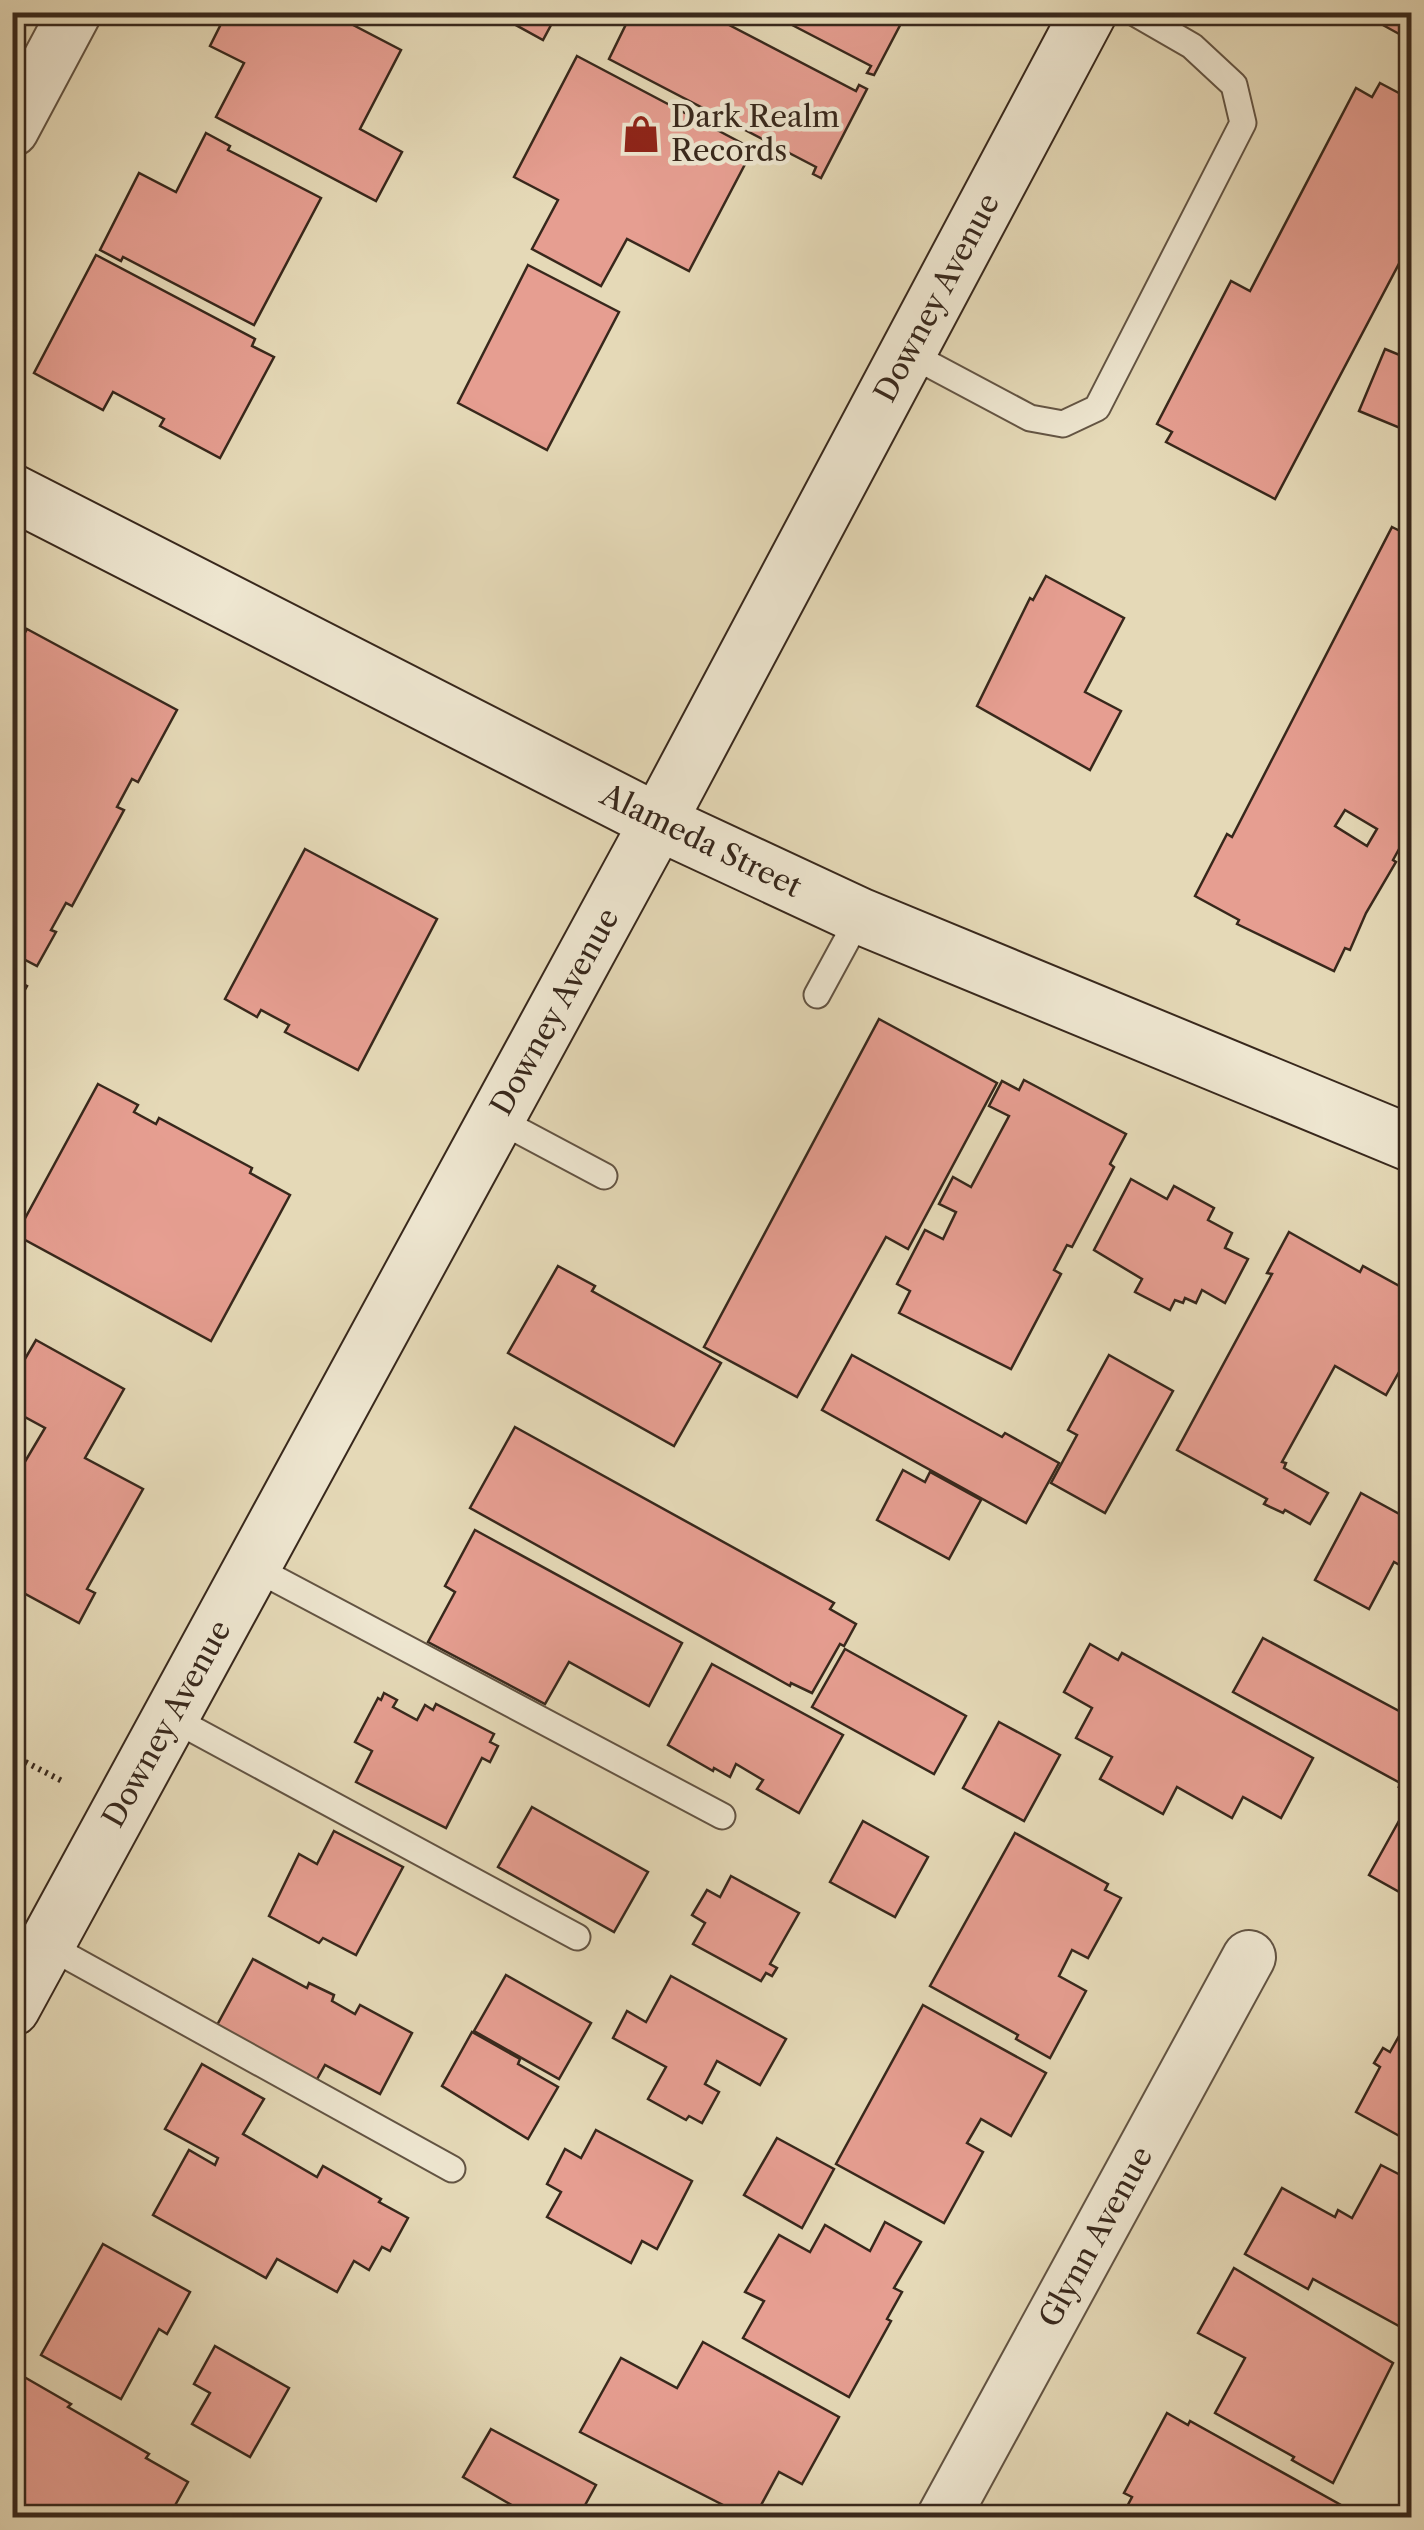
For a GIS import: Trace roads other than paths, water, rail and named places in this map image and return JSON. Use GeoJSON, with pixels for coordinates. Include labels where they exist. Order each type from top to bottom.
{"type":"FeatureCollection","features":[{"type":"Feature","properties":{"kind":"main road","name":"Downey Avenue"},"geometry":{"type":"LineString","coordinates":[[12,2008],[658,822],[1090,12]]}},
{"type":"Feature","properties":{"kind":"main road","name":"Alameda Street"},"geometry":{"type":"LineString","coordinates":[[12,492],[658,822],[860,916],[1412,1144]]}},
{"type":"Feature","properties":{"kind":"street"},"geometry":{"type":"LineString","coordinates":[[12,130],[74,12]]}},
{"type":"Feature","properties":{"kind":"street","name":"Glynn Avenue"},"geometry":{"type":"LineString","coordinates":[[944,2518],[1249,1957]]}},
{"type":"Feature","properties":{"kind":"lane"},"geometry":{"type":"LineString","coordinates":[[908,353],[1030,418],[1063,424],[1097,408],[1243,122],[1234,84],[1192,46],[1134,12]]}},
{"type":"Feature","properties":{"kind":"lane"},"geometry":{"type":"LineString","coordinates":[[817,994],[860,916]]}},
{"type":"Feature","properties":{"kind":"lane"},"geometry":{"type":"LineString","coordinates":[[496,1119],[604,1176]]}},
{"type":"Feature","properties":{"kind":"lane"},"geometry":{"type":"LineString","coordinates":[[253,1567],[722,1816]]}},
{"type":"Feature","properties":{"kind":"lane"},"geometry":{"type":"LineString","coordinates":[[170,1717],[577,1938]]}},
{"type":"Feature","properties":{"kind":"lane"},"geometry":{"type":"LineString","coordinates":[[47,1945],[452,2170]]}},
{"type":"Feature","properties":{"kind":"place","name":"Dark Realm Records"},"geometry":{"type":"Point","coordinates":[641,134]}}]}
